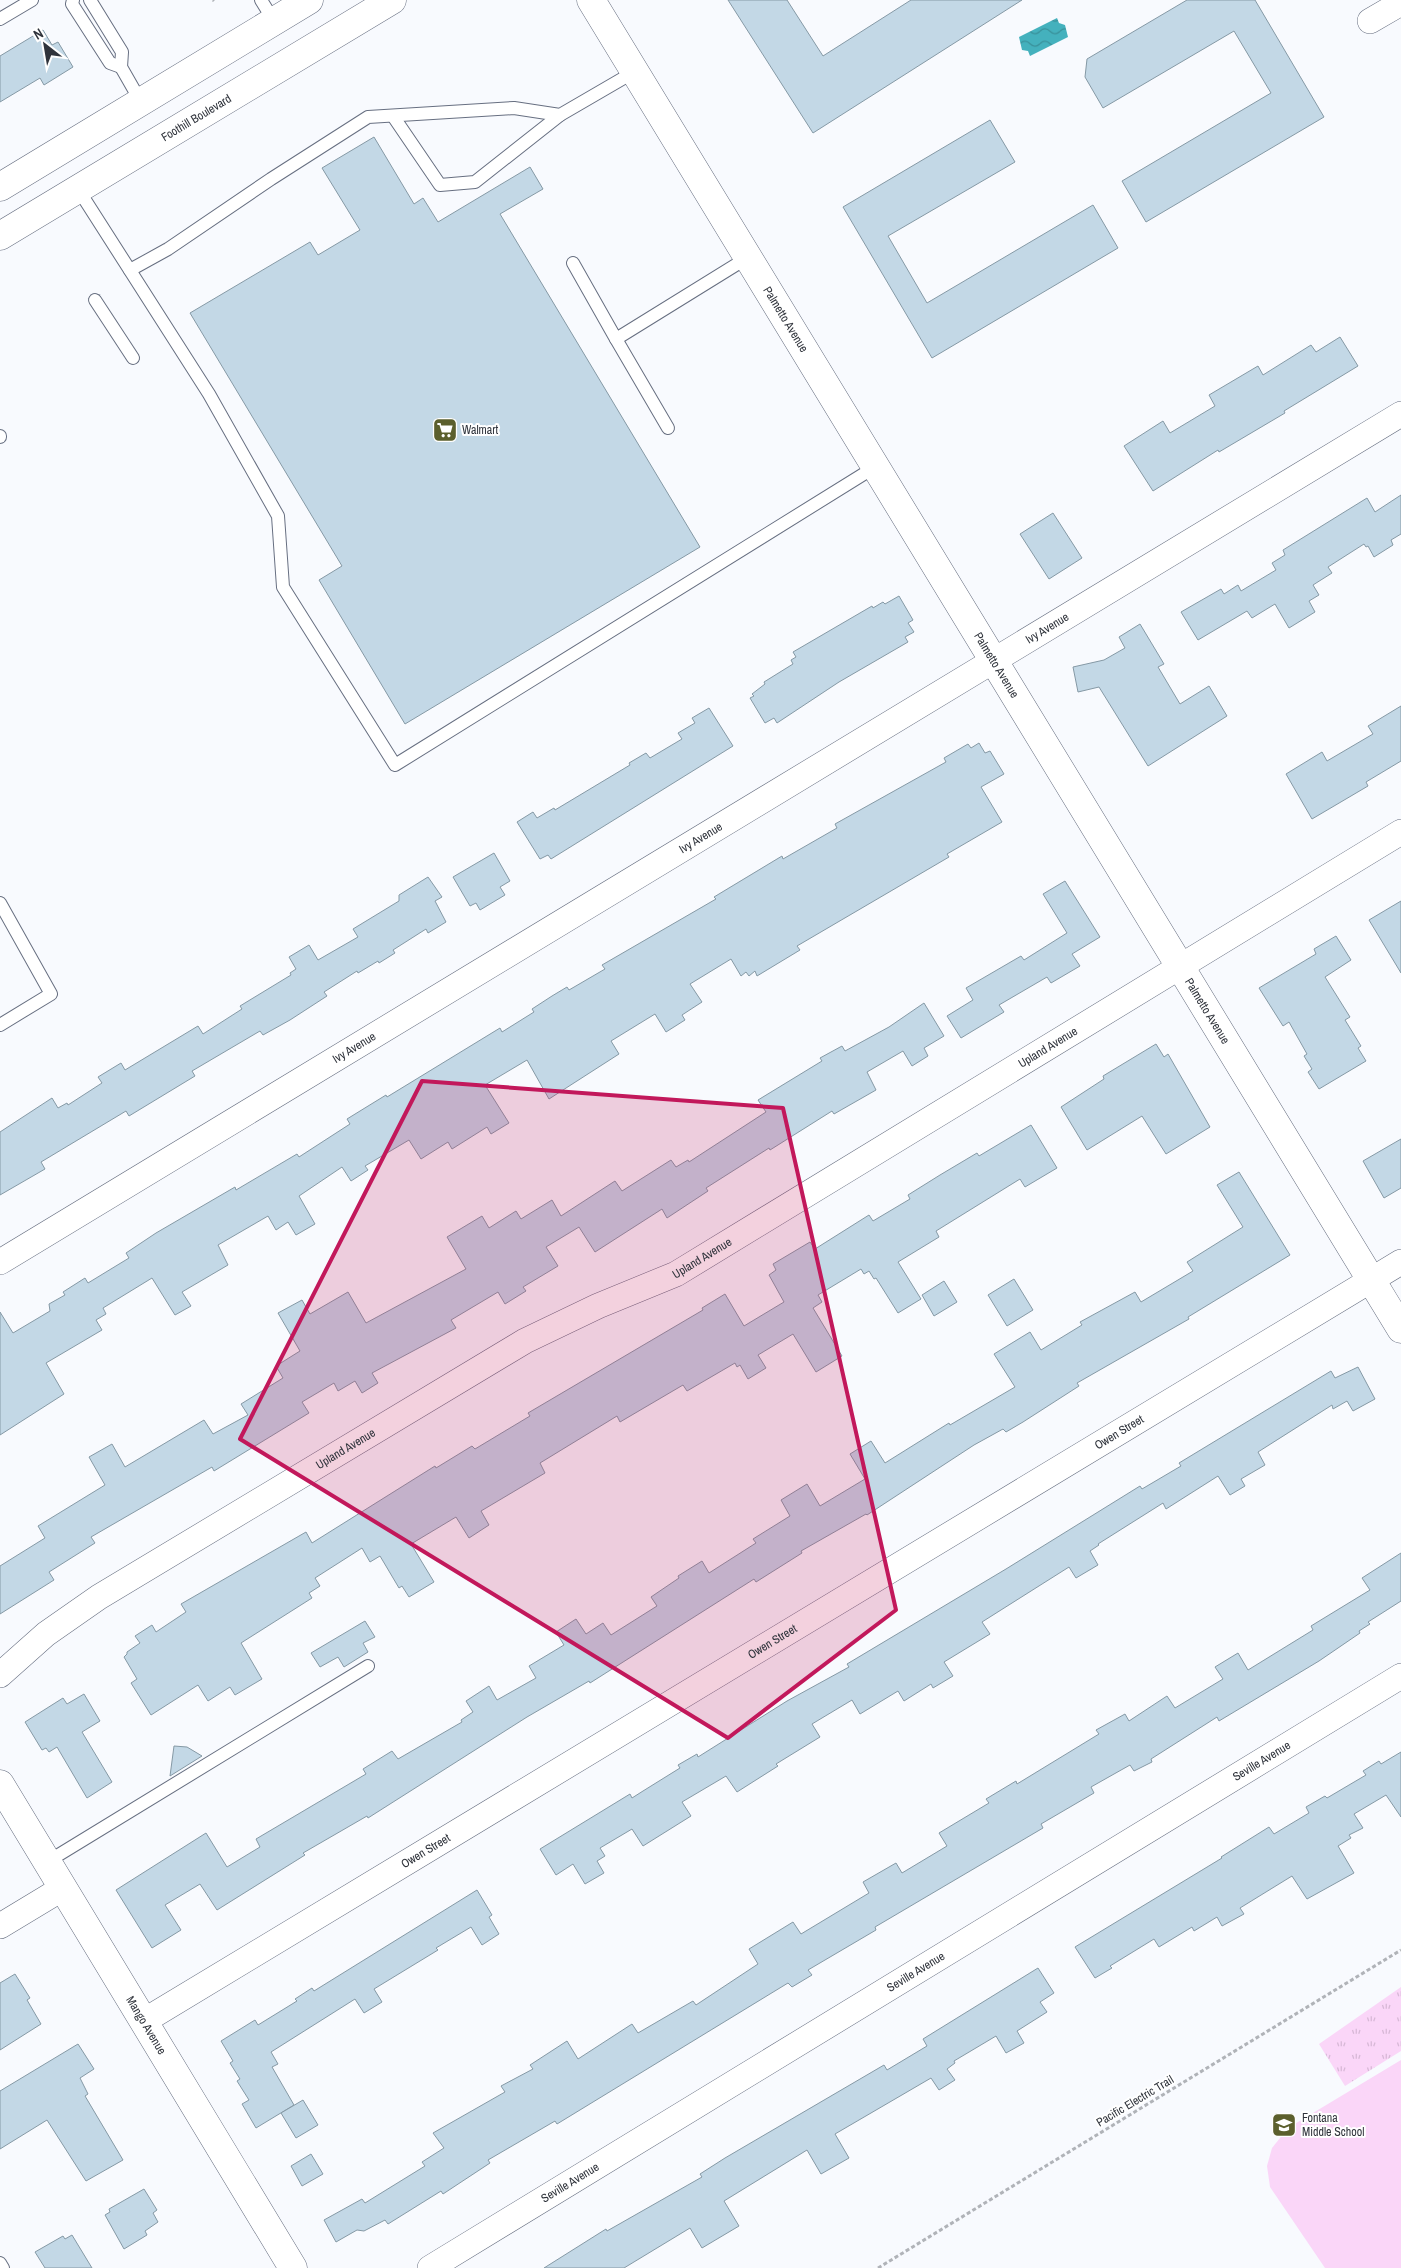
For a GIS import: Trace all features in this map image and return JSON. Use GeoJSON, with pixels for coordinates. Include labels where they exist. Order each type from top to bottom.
{"type":"FeatureCollection","features":[{"type":"Feature","properties":{"kind":"street"},"geometry":{"type":"LineString","coordinates":[[0,187],[141,102],[268,10],[309,0]]}},
{"type":"Feature","properties":{"kind":"street","name":"Foothill Boulevard"},"geometry":{"type":"LineString","coordinates":[[0,236],[392,0]]}},
{"type":"Feature","properties":{"kind":"street","name":"Palmetto Avenue"},"geometry":{"type":"LineString","coordinates":[[591,0],[1401,1329]]}},
{"type":"Feature","properties":{"kind":"street"},"geometry":{"type":"LineString","coordinates":[[1370,22],[1401,3]]}},
{"type":"Feature","properties":{"kind":"street","name":"Ivy Avenue"},"geometry":{"type":"LineString","coordinates":[[0,1262],[1401,414]]}},
{"type":"Feature","properties":{"kind":"street","name":"Upland Avenue"},"geometry":{"type":"LineString","coordinates":[[0,1674],[46,1634],[98,1597],[525,1341],[598,1306],[676,1274],[1401,832]]}},
{"type":"Feature","properties":{"kind":"street","name":"Owen Street"},"geometry":{"type":"LineString","coordinates":[[144,2021],[1401,1262]]}},
{"type":"Feature","properties":{"kind":"street","name":"Seville Avenue"},"geometry":{"type":"LineString","coordinates":[[430,2268],[1401,1676]]}},
{"type":"Feature","properties":{"kind":"street","name":"Mango Avenue"},"geometry":{"type":"LineString","coordinates":[[0,1784],[293,2268]]}},
{"type":"Feature","properties":{"kind":"street"},"geometry":{"type":"LineString","coordinates":[[0,1926],[63,1888]]}},
{"type":"Feature","properties":{"kind":"lane"},"geometry":{"type":"LineString","coordinates":[[0,19],[32,0]]}},
{"type":"Feature","properties":{"kind":"lane"},"geometry":{"type":"LineString","coordinates":[[73,0],[72,4],[110,62],[121,67]]}},
{"type":"Feature","properties":{"kind":"lane"},"geometry":{"type":"LineString","coordinates":[[90,0],[122,52],[121,67],[141,102]]}},
{"type":"Feature","properties":{"kind":"lane"},"geometry":{"type":"LineString","coordinates":[[393,116],[440,185],[475,182],[560,115],[634,72]]}},
{"type":"Feature","properties":{"kind":"lane"},"geometry":{"type":"LineString","coordinates":[[130,270],[168,249],[271,178],[368,117],[514,108],[560,115]]}},
{"type":"Feature","properties":{"kind":"lane"},"geometry":{"type":"LineString","coordinates":[[78,189],[209,394],[278,516],[283,588],[395,765],[875,467]]}},
{"type":"Feature","properties":{"kind":"lane"},"geometry":{"type":"LineString","coordinates":[[616,339],[748,258]]}},
{"type":"Feature","properties":{"kind":"lane"},"geometry":{"type":"LineString","coordinates":[[573,263],[668,428]]}},
{"type":"Feature","properties":{"kind":"lane"},"geometry":{"type":"LineString","coordinates":[[95,300],[133,358]]}},
{"type":"Feature","properties":{"kind":"lane"},"geometry":{"type":"LineString","coordinates":[[0,903],[51,994],[0,1025]]}},
{"type":"Feature","properties":{"kind":"lane"},"geometry":{"type":"LineString","coordinates":[[48,1862],[368,1666]]}},
{"type":"Feature","properties":{"kind":"lane"},"geometry":{"type":"LineString","coordinates":[[0,2263],[3,2268]]}},
{"type":"Feature","properties":{"kind":"path","name":"Pacific Electric Trail"},"geometry":{"type":"LineString","coordinates":[[878,2268],[1401,1950]]}},
{"type":"Feature","properties":{"kind":"highlighted area"},"geometry":{"type":"Polygon","coordinates":[[[422,1081],[783,1108],[896,1610],[728,1738],[240,1439],[422,1081]]]}},
{"type":"Feature","properties":{"kind":"green space"},"geometry":{"type":"Polygon","coordinates":[[[1401,1987],[1401,2051],[1345,2086],[1319,2044],[1401,1987]]]}},
{"type":"Feature","properties":{"kind":"green space"},"geometry":{"type":"Polygon","coordinates":[[[1401,2060],[1401,2268],[1325,2268],[1270,2187],[1267,2166],[1272,2148],[1288,2128],[1401,2060]]]}},
{"type":"Feature","properties":{"kind":"water"},"geometry":{"type":"Polygon","coordinates":[[[1057,18],[1059,23],[1065,25],[1068,37],[1030,56],[1028,51],[1022,50],[1019,37],[1057,18]]]}},
{"type":"Feature","properties":{"kind":"building"},"geometry":{"type":"Polygon","coordinates":[[[728,0],[787,0],[823,56],[911,0],[1022,0],[813,133],[728,0]]]}},
{"type":"Feature","properties":{"kind":"building"},"geometry":{"type":"Polygon","coordinates":[[[1187,0],[1255,0],[1324,117],[1146,222],[1122,181],[1271,93],[1234,31],[1103,108],[1085,77],[1087,59],[1187,0]]]}},
{"type":"Feature","properties":{"kind":"building"},"geometry":{"type":"Polygon","coordinates":[[[43,30],[52,45],[58,42],[73,67],[44,85],[40,78],[0,102],[0,56],[43,30]]]}},
{"type":"Feature","properties":{"kind":"building"},"geometry":{"type":"Polygon","coordinates":[[[990,120],[1015,162],[888,236],[927,303],[1093,205],[1118,248],[932,358],[843,207],[990,120]]]}},
{"type":"Feature","properties":{"kind":"building","name":"Walmart"},"geometry":{"type":"Polygon","coordinates":[[[374,137],[414,204],[423,198],[438,222],[530,167],[543,189],[500,214],[700,547],[405,724],[319,580],[342,566],[190,313],[310,242],[318,255],[360,230],[322,168],[374,137]]]}},
{"type":"Feature","properties":{"kind":"building"},"geometry":{"type":"Polygon","coordinates":[[[1340,337],[1358,366],[1284,411],[1285,413],[1219,452],[1218,450],[1153,491],[1124,446],[1163,421],[1170,433],[1215,406],[1209,395],[1258,366],[1263,375],[1311,345],[1316,352],[1340,337]]]}},
{"type":"Feature","properties":{"kind":"building"},"geometry":{"type":"Polygon","coordinates":[[[1401,495],[1401,534],[1391,540],[1393,545],[1374,557],[1368,546],[1366,547],[1364,544],[1328,567],[1332,573],[1313,585],[1319,595],[1309,601],[1315,612],[1289,628],[1275,604],[1252,618],[1247,611],[1198,640],[1181,612],[1221,589],[1224,594],[1238,585],[1241,591],[1276,570],[1272,563],[1285,555],[1283,550],[1367,498],[1375,512],[1401,495]]]}},
{"type":"Feature","properties":{"kind":"building"},"geometry":{"type":"Polygon","coordinates":[[[1053,513],[1082,558],[1049,579],[1020,534],[1053,513]]]}},
{"type":"Feature","properties":{"kind":"building"},"geometry":{"type":"Polygon","coordinates":[[[899,596],[913,620],[908,623],[914,632],[905,637],[908,642],[839,682],[777,723],[774,718],[765,723],[750,698],[754,696],[752,694],[765,684],[764,682],[793,664],[791,660],[796,657],[793,652],[872,606],[873,608],[883,602],[885,604],[899,596]]]}},
{"type":"Feature","properties":{"kind":"building"},"geometry":{"type":"Polygon","coordinates":[[[1140,624],[1164,664],[1158,667],[1180,704],[1209,686],[1227,716],[1148,766],[1099,687],[1078,692],[1073,667],[1104,660],[1125,648],[1119,637],[1140,624]]]}},
{"type":"Feature","properties":{"kind":"building"},"geometry":{"type":"Polygon","coordinates":[[[1401,706],[1401,761],[1366,782],[1368,786],[1312,819],[1286,774],[1322,752],[1327,761],[1373,734],[1368,726],[1401,706]]]}},
{"type":"Feature","properties":{"kind":"building"},"geometry":{"type":"Polygon","coordinates":[[[709,708],[733,746],[551,859],[548,855],[540,859],[517,822],[533,812],[537,818],[554,808],[555,810],[630,765],[629,763],[646,753],[650,758],[682,739],[678,733],[695,723],[692,718],[709,708]]]}},
{"type":"Feature","properties":{"kind":"building"},"geometry":{"type":"Polygon","coordinates":[[[979,743],[985,753],[990,751],[1004,774],[981,787],[1002,822],[947,854],[949,857],[797,946],[800,950],[757,976],[755,971],[749,976],[746,972],[741,976],[731,959],[690,984],[702,1002],[682,1015],[685,1020],[666,1032],[655,1014],[611,1041],[619,1054],[549,1099],[527,1060],[485,1085],[509,1123],[491,1134],[487,1127],[452,1149],[448,1142],[421,1159],[409,1140],[365,1166],[368,1170],[351,1181],[342,1167],[299,1196],[315,1224],[296,1235],[288,1222],[276,1230],[268,1216],[218,1245],[228,1265],[182,1292],[191,1306],[175,1315],[152,1278],[103,1308],[106,1314],[96,1320],[102,1330],[46,1363],[64,1394],[0,1435],[0,1312],[13,1333],[50,1311],[49,1304],[65,1295],[63,1292],[85,1278],[88,1283],[129,1258],[126,1253],[156,1233],[235,1187],[236,1190],[297,1154],[299,1157],[350,1124],[347,1119],[386,1095],[387,1097],[500,1028],[502,1032],[534,1012],[532,1009],[552,996],[567,987],[569,990],[605,969],[602,965],[716,899],[714,897],[782,856],[783,859],[837,828],[835,824],[946,762],[944,758],[968,744],[971,748],[979,743]]]}},
{"type":"Feature","properties":{"kind":"building"},"geometry":{"type":"Polygon","coordinates":[[[494,853],[510,881],[500,887],[505,895],[480,910],[476,903],[470,906],[453,877],[494,853]]]}},
{"type":"Feature","properties":{"kind":"building"},"geometry":{"type":"Polygon","coordinates":[[[428,877],[442,897],[435,901],[446,922],[428,933],[426,929],[393,950],[395,953],[379,963],[378,961],[358,973],[357,971],[324,992],[327,996],[290,1020],[263,1035],[260,1031],[192,1071],[195,1076],[129,1116],[126,1111],[41,1162],[45,1169],[0,1195],[0,1132],[52,1098],[58,1108],[67,1103],[68,1105],[102,1083],[98,1077],[121,1063],[125,1070],[198,1026],[203,1034],[242,1009],[240,1006],[291,975],[290,973],[296,969],[289,957],[309,945],[318,960],[358,937],[353,929],[399,901],[399,895],[428,877]]]}},
{"type":"Feature","properties":{"kind":"building"},"geometry":{"type":"Polygon","coordinates":[[[1065,881],[1100,937],[1072,954],[1080,966],[1051,983],[1047,977],[999,1005],[1004,1012],[961,1038],[947,1016],[973,1000],[966,988],[1021,956],[1024,960],[1067,933],[1043,894],[1065,881]]]}},
{"type":"Feature","properties":{"kind":"building"},"geometry":{"type":"Polygon","coordinates":[[[1401,901],[1401,973],[1369,920],[1401,901]]]}},
{"type":"Feature","properties":{"kind":"building"},"geometry":{"type":"Polygon","coordinates":[[[1336,936],[1351,960],[1325,977],[1350,1017],[1345,1020],[1361,1046],[1358,1048],[1366,1061],[1319,1089],[1308,1072],[1312,1069],[1304,1056],[1307,1054],[1289,1022],[1283,1026],[1259,988],[1316,954],[1314,949],[1336,936]]]}},
{"type":"Feature","properties":{"kind":"building"},"geometry":{"type":"Polygon","coordinates":[[[924,1003],[944,1036],[924,1048],[928,1056],[912,1066],[903,1051],[867,1072],[876,1090],[834,1114],[832,1111],[770,1150],[769,1148],[706,1188],[708,1191],[667,1218],[662,1209],[595,1252],[579,1227],[546,1247],[558,1266],[523,1287],[526,1291],[505,1304],[498,1292],[451,1320],[456,1328],[372,1373],[378,1383],[362,1393],[355,1381],[338,1391],[334,1383],[302,1402],[309,1413],[214,1471],[212,1467],[91,1537],[95,1543],[49,1572],[54,1580],[0,1614],[0,1566],[45,1538],[38,1526],[105,1485],[89,1457],[112,1444],[125,1467],[204,1420],[213,1434],[248,1415],[241,1404],[283,1378],[276,1366],[300,1351],[278,1313],[302,1300],[310,1314],[348,1292],[366,1323],[466,1269],[447,1237],[482,1216],[489,1228],[516,1211],[521,1219],[552,1200],[561,1216],[615,1181],[622,1191],[671,1160],[676,1167],[688,1160],[689,1162],[766,1112],[758,1100],[822,1061],[820,1058],[842,1046],[845,1051],[889,1027],[924,1003]]]}},
{"type":"Feature","properties":{"kind":"building"},"geometry":{"type":"Polygon","coordinates":[[[1156,1044],[1164,1057],[1168,1054],[1210,1127],[1166,1154],[1142,1116],[1087,1150],[1061,1107],[1104,1079],[1103,1076],[1156,1044]]]}},
{"type":"Feature","properties":{"kind":"building"},"geometry":{"type":"Polygon","coordinates":[[[1031,1125],[1057,1168],[1025,1187],[1020,1179],[936,1231],[939,1237],[898,1262],[921,1299],[898,1313],[876,1278],[874,1279],[869,1271],[864,1274],[861,1269],[818,1295],[822,1302],[813,1308],[842,1356],[816,1372],[793,1334],[758,1355],[766,1368],[748,1379],[740,1365],[737,1367],[735,1363],[687,1391],[683,1385],[620,1422],[617,1416],[540,1463],[545,1473],[481,1511],[489,1525],[469,1538],[456,1517],[411,1544],[434,1582],[409,1597],[402,1586],[399,1588],[380,1556],[370,1562],[362,1548],[315,1578],[320,1586],[309,1593],[312,1598],[241,1643],[262,1679],[235,1695],[230,1687],[208,1701],[198,1685],[151,1715],[131,1683],[137,1679],[124,1657],[127,1652],[140,1643],[135,1636],[152,1625],[156,1632],[186,1612],[181,1604],[306,1532],[312,1543],[435,1466],[436,1468],[472,1446],[475,1449],[530,1416],[528,1413],[703,1310],[702,1308],[725,1294],[744,1326],[784,1302],[769,1275],[776,1270],[773,1264],[810,1242],[815,1249],[869,1215],[873,1221],[910,1199],[908,1195],[940,1175],[977,1153],[979,1156],[1031,1125]]]}},
{"type":"Feature","properties":{"kind":"building"},"geometry":{"type":"Polygon","coordinates":[[[1401,1139],[1401,1188],[1384,1198],[1363,1161],[1401,1139]]]}},
{"type":"Feature","properties":{"kind":"building"},"geometry":{"type":"Polygon","coordinates":[[[1239,1172],[1290,1255],[1188,1317],[1189,1319],[1077,1383],[1079,1386],[1023,1422],[1006,1432],[1003,1429],[974,1445],[867,1515],[801,1551],[802,1553],[756,1582],[754,1579],[590,1683],[589,1681],[527,1717],[368,1818],[367,1816],[303,1853],[305,1855],[217,1910],[200,1884],[165,1905],[181,1930],[152,1948],[116,1890],[206,1833],[227,1867],[260,1847],[256,1839],[366,1774],[363,1769],[392,1751],[398,1759],[462,1722],[461,1720],[473,1712],[466,1701],[489,1686],[497,1700],[536,1678],[529,1666],[564,1645],[556,1632],[576,1619],[586,1634],[603,1623],[611,1635],[657,1606],[651,1597],[679,1578],[678,1576],[702,1561],[709,1573],[756,1543],[753,1539],[790,1516],[781,1500],[807,1484],[820,1506],[865,1479],[850,1454],[871,1441],[885,1463],[949,1423],[950,1425],[1015,1387],[994,1354],[1030,1332],[1041,1350],[1082,1325],[1080,1322],[1135,1292],[1141,1302],[1193,1271],[1187,1262],[1243,1227],[1217,1185],[1239,1172]]]}},
{"type":"Feature","properties":{"kind":"building"},"geometry":{"type":"Polygon","coordinates":[[[1014,1279],[1033,1310],[1007,1326],[988,1295],[1014,1279]]]}},
{"type":"Feature","properties":{"kind":"building"},"geometry":{"type":"Polygon","coordinates":[[[944,1281],[957,1302],[934,1316],[922,1295],[944,1281]]]}},
{"type":"Feature","properties":{"kind":"building"},"geometry":{"type":"Polygon","coordinates":[[[1358,1367],[1375,1399],[1353,1411],[1347,1401],[1333,1409],[1332,1405],[1258,1452],[1265,1465],[1241,1479],[1245,1486],[1230,1495],[1218,1476],[1166,1509],[1163,1503],[1098,1544],[1090,1551],[1098,1565],[1076,1578],[1069,1567],[982,1622],[990,1634],[944,1662],[953,1676],[933,1688],[931,1684],[904,1701],[898,1691],[860,1714],[852,1700],[812,1724],[820,1737],[776,1764],[778,1766],[737,1792],[726,1776],[682,1802],[691,1816],[643,1846],[632,1829],[600,1848],[605,1856],[597,1861],[604,1873],[585,1884],[573,1864],[556,1875],[540,1849],[630,1794],[632,1798],[680,1768],[678,1765],[697,1754],[698,1757],[787,1701],[849,1667],[847,1664],[1140,1486],[1142,1489],[1181,1466],[1179,1463],[1331,1371],[1335,1378],[1358,1367]]]}},
{"type":"Feature","properties":{"kind":"building"},"geometry":{"type":"Polygon","coordinates":[[[1401,1553],[1401,1601],[1368,1622],[1370,1624],[1359,1631],[1360,1633],[1319,1661],[1219,1721],[1217,1717],[1151,1759],[1152,1762],[1134,1771],[1130,1765],[1091,1787],[1094,1793],[1041,1824],[1043,1828],[875,1927],[876,1930],[808,1970],[812,1975],[792,1987],[788,1983],[557,2124],[555,2121],[488,2160],[490,2163],[443,2194],[441,2191],[388,2224],[385,2220],[364,2231],[357,2230],[336,2242],[324,2220],[362,2199],[365,2203],[425,2166],[422,2162],[444,2148],[433,2133],[505,2092],[501,2086],[533,2069],[530,2065],[567,2041],[578,2059],[632,2024],[638,2033],[693,2001],[696,2005],[758,1964],[749,1949],[793,1922],[801,1934],[869,1893],[863,1882],[896,1863],[902,1873],[947,1846],[939,1833],[989,1803],[986,1799],[1016,1781],[1017,1784],[1099,1734],[1096,1730],[1125,1714],[1129,1721],[1167,1696],[1175,1708],[1223,1679],[1215,1667],[1238,1653],[1248,1670],[1313,1630],[1311,1626],[1370,1590],[1362,1578],[1401,1553]]]}},
{"type":"Feature","properties":{"kind":"building"},"geometry":{"type":"Polygon","coordinates":[[[365,1621],[375,1637],[363,1643],[368,1652],[344,1667],[338,1657],[320,1667],[311,1653],[365,1621]]]}},
{"type":"Feature","properties":{"kind":"building"},"geometry":{"type":"Polygon","coordinates":[[[84,1694],[100,1721],[82,1732],[112,1782],[87,1798],[57,1747],[49,1752],[46,1748],[42,1750],[25,1722],[63,1698],[67,1704],[84,1694]]]}},
{"type":"Feature","properties":{"kind":"building"},"geometry":{"type":"Polygon","coordinates":[[[174,1746],[187,1747],[202,1756],[170,1776],[174,1746]]]}},
{"type":"Feature","properties":{"kind":"building"},"geometry":{"type":"Polygon","coordinates":[[[1401,1752],[1401,1817],[1386,1795],[1354,1814],[1363,1828],[1349,1835],[1351,1838],[1338,1846],[1354,1873],[1307,1899],[1292,1876],[1240,1908],[1244,1914],[1222,1926],[1217,1917],[1194,1931],[1192,1927],[1159,1947],[1154,1939],[1110,1966],[1112,1968],[1095,1978],[1075,1947],[1222,1858],[1269,1827],[1274,1834],[1309,1813],[1306,1807],[1325,1796],[1327,1798],[1366,1775],[1363,1771],[1379,1761],[1381,1764],[1401,1752]]]}},
{"type":"Feature","properties":{"kind":"building"},"geometry":{"type":"Polygon","coordinates":[[[477,1890],[492,1915],[489,1917],[499,1934],[482,1945],[471,1927],[436,1948],[438,1950],[374,1989],[382,2002],[364,2013],[355,1999],[271,2052],[278,2064],[272,2067],[294,2105],[256,2128],[242,2104],[249,2100],[237,2081],[240,2079],[230,2063],[233,2061],[221,2041],[255,2020],[258,2025],[297,2001],[295,1999],[312,1988],[314,1991],[477,1890]]]}},
{"type":"Feature","properties":{"kind":"building"},"geometry":{"type":"Polygon","coordinates":[[[1038,1968],[1054,1993],[1040,2002],[1047,2012],[1017,2031],[1024,2043],[1006,2053],[996,2036],[954,2061],[955,2063],[947,2069],[955,2080],[939,2090],[931,2078],[835,2134],[849,2158],[821,2174],[807,2150],[724,2201],[739,2226],[702,2248],[690,2228],[624,2268],[544,2268],[606,2229],[607,2231],[702,2177],[700,2174],[725,2158],[884,2065],[887,2070],[927,2046],[923,2039],[1038,1968]]]}},
{"type":"Feature","properties":{"kind":"building"},"geometry":{"type":"Polygon","coordinates":[[[15,1974],[30,1998],[27,2000],[41,2024],[0,2050],[0,1983],[15,1974]]]}},
{"type":"Feature","properties":{"kind":"building"},"geometry":{"type":"Polygon","coordinates":[[[78,2044],[94,2069],[80,2078],[88,2094],[85,2096],[123,2160],[86,2181],[47,2120],[0,2149],[0,2091],[78,2044]]]}},
{"type":"Feature","properties":{"kind":"building"},"geometry":{"type":"Polygon","coordinates":[[[303,2100],[318,2125],[296,2138],[281,2113],[303,2100]]]}},
{"type":"Feature","properties":{"kind":"building"},"geometry":{"type":"Polygon","coordinates":[[[311,2154],[323,2174],[302,2186],[291,2166],[311,2154]]]}},
{"type":"Feature","properties":{"kind":"building"},"geometry":{"type":"Polygon","coordinates":[[[144,2189],[157,2210],[153,2213],[158,2222],[145,2231],[147,2235],[124,2249],[105,2215],[110,2212],[109,2209],[144,2189]]]}},
{"type":"Feature","properties":{"kind":"building"},"geometry":{"type":"Polygon","coordinates":[[[72,2235],[92,2268],[45,2268],[35,2252],[63,2236],[65,2239],[72,2235]]]}},
{"type":"Feature","properties":{"kind":"place","name":"Walmart"},"geometry":{"type":"Point","coordinates":[445,430]}},
{"type":"Feature","properties":{"kind":"place","name":"Fontana Middle School"},"geometry":{"type":"Point","coordinates":[1284,2125]}}]}
